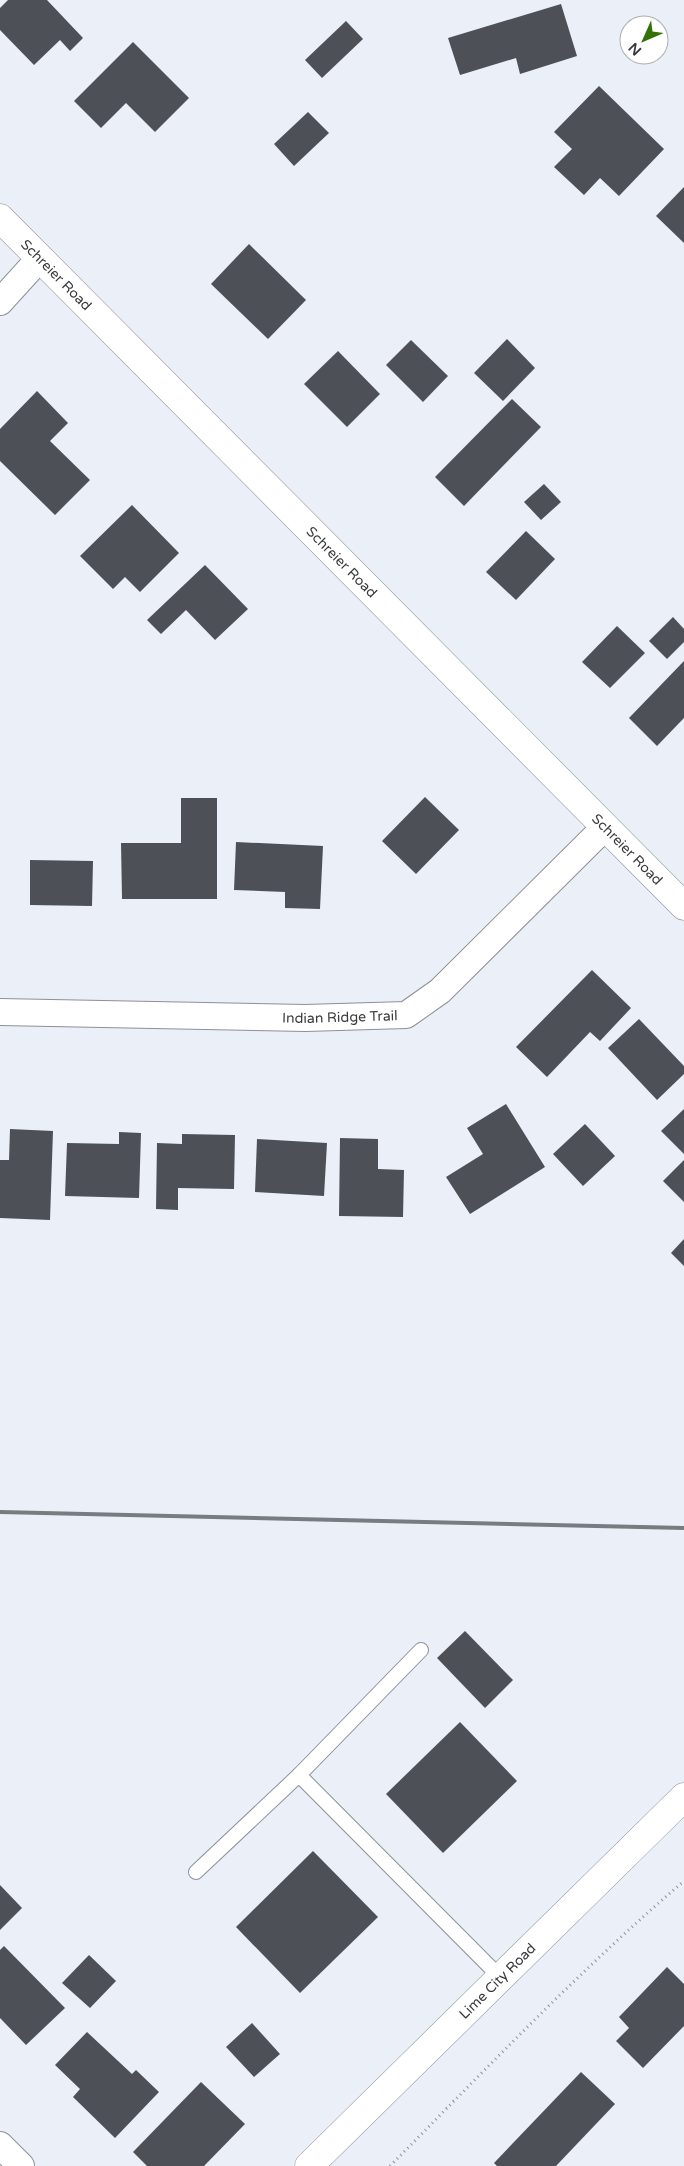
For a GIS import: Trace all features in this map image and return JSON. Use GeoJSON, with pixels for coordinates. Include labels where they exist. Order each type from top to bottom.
{"type":"FeatureCollection","features":[{"type":"Feature","properties":{"kind":"street","name":"Schreier Road"},"geometry":{"type":"LineString","coordinates":[[0,218],[684,906]]}},
{"type":"Feature","properties":{"kind":"street"},"geometry":{"type":"LineString","coordinates":[[0,302],[40,258]]}},
{"type":"Feature","properties":{"kind":"street","name":"Indian Ridge Trail"},"geometry":{"type":"LineString","coordinates":[[0,1012],[305,1018],[406,1015],[440,991],[605,827]]}},
{"type":"Feature","properties":{"kind":"street","name":"Lime City Road"},"geometry":{"type":"LineString","coordinates":[[309,2166],[684,1797]]}},
{"type":"Feature","properties":{"kind":"street"},"geometry":{"type":"LineString","coordinates":[[0,2145],[21,2166]]}},
{"type":"Feature","properties":{"kind":"lane"},"geometry":{"type":"LineString","coordinates":[[196,1872],[299,1775],[421,1650]]}},
{"type":"Feature","properties":{"kind":"lane"},"geometry":{"type":"LineString","coordinates":[[299,1775],[501,1978]]}},
{"type":"Feature","properties":{"kind":"path"},"geometry":{"type":"LineString","coordinates":[[390,2166],[533,2020],[634,1925],[684,1882]]}},
{"type":"Feature","properties":{"kind":"building"},"geometry":{"type":"Polygon","coordinates":[[[8,0],[47,0],[83,38],[70,51],[60,40],[34,65],[0,30],[0,8],[8,0]]]}},
{"type":"Feature","properties":{"kind":"building"},"geometry":{"type":"Polygon","coordinates":[[[561,4],[577,56],[520,74],[516,58],[460,75],[448,38],[561,4]]]}},
{"type":"Feature","properties":{"kind":"building"},"geometry":{"type":"Polygon","coordinates":[[[346,21],[363,39],[322,78],[305,60],[346,21]]]}},
{"type":"Feature","properties":{"kind":"building"},"geometry":{"type":"Polygon","coordinates":[[[133,42],[189,98],[155,132],[126,103],[101,128],[74,101],[133,42]]]}},
{"type":"Feature","properties":{"kind":"building"},"geometry":{"type":"Polygon","coordinates":[[[599,86],[664,149],[619,196],[600,178],[584,195],[554,167],[572,149],[554,132],[599,86]]]}},
{"type":"Feature","properties":{"kind":"building"},"geometry":{"type":"Polygon","coordinates":[[[308,112],[329,133],[294,166],[274,144],[308,112]]]}},
{"type":"Feature","properties":{"kind":"building"},"geometry":{"type":"Polygon","coordinates":[[[684,187],[684,243],[656,216],[684,187]]]}},
{"type":"Feature","properties":{"kind":"building"},"geometry":{"type":"Polygon","coordinates":[[[249,244],[306,300],[268,339],[211,284],[249,244]]]}},
{"type":"Feature","properties":{"kind":"building"},"geometry":{"type":"Polygon","coordinates":[[[507,339],[535,368],[503,401],[474,373],[507,339]]]}},
{"type":"Feature","properties":{"kind":"building"},"geometry":{"type":"Polygon","coordinates":[[[411,340],[448,376],[423,402],[386,365],[411,340]]]}},
{"type":"Feature","properties":{"kind":"building"},"geometry":{"type":"Polygon","coordinates":[[[338,351],[380,394],[347,427],[304,384],[338,351]]]}},
{"type":"Feature","properties":{"kind":"building"},"geometry":{"type":"Polygon","coordinates":[[[37,391],[68,423],[50,441],[90,480],[55,515],[0,461],[0,429],[37,391]]]}},
{"type":"Feature","properties":{"kind":"building"},"geometry":{"type":"Polygon","coordinates":[[[512,399],[541,427],[464,506],[435,477],[512,399]]]}},
{"type":"Feature","properties":{"kind":"building"},"geometry":{"type":"Polygon","coordinates":[[[544,484],[561,502],[541,520],[524,502],[544,484]]]}},
{"type":"Feature","properties":{"kind":"building"},"geometry":{"type":"Polygon","coordinates":[[[132,505],[179,553],[140,592],[125,577],[113,589],[80,556],[132,505]]]}},
{"type":"Feature","properties":{"kind":"building"},"geometry":{"type":"Polygon","coordinates":[[[526,531],[555,559],[516,600],[486,572],[526,531]]]}},
{"type":"Feature","properties":{"kind":"building"},"geometry":{"type":"Polygon","coordinates":[[[205,565],[248,609],[215,640],[186,610],[161,634],[147,620],[205,565]]]}},
{"type":"Feature","properties":{"kind":"building"},"geometry":{"type":"Polygon","coordinates":[[[673,617],[684,629],[684,642],[667,659],[649,641],[673,617]]]}},
{"type":"Feature","properties":{"kind":"building"},"geometry":{"type":"Polygon","coordinates":[[[617,626],[645,653],[610,688],[582,662],[617,626]]]}},
{"type":"Feature","properties":{"kind":"building"},"geometry":{"type":"Polygon","coordinates":[[[684,661],[684,718],[657,746],[629,718],[684,661]]]}},
{"type":"Feature","properties":{"kind":"building"},"geometry":{"type":"Polygon","coordinates":[[[425,797],[459,830],[416,874],[382,841],[425,797]]]}},
{"type":"Feature","properties":{"kind":"building"},"geometry":{"type":"Polygon","coordinates":[[[181,798],[217,798],[217,899],[122,899],[121,843],[181,843],[181,798]]]}},
{"type":"Feature","properties":{"kind":"building"},"geometry":{"type":"Polygon","coordinates":[[[236,842],[323,846],[320,909],[285,908],[285,892],[234,890],[236,842]]]}},
{"type":"Feature","properties":{"kind":"building"},"geometry":{"type":"Polygon","coordinates":[[[30,860],[93,861],[92,906],[30,905],[30,860]]]}},
{"type":"Feature","properties":{"kind":"building"},"geometry":{"type":"Polygon","coordinates":[[[592,970],[631,1008],[600,1041],[590,1032],[547,1077],[516,1047],[592,970]]]}},
{"type":"Feature","properties":{"kind":"building"},"geometry":{"type":"Polygon","coordinates":[[[639,1019],[684,1066],[684,1074],[657,1100],[608,1048],[639,1019]]]}},
{"type":"Feature","properties":{"kind":"building"},"geometry":{"type":"Polygon","coordinates":[[[506,1104],[545,1167],[470,1214],[446,1177],[483,1154],[467,1128],[506,1104]]]}},
{"type":"Feature","properties":{"kind":"building"},"geometry":{"type":"Polygon","coordinates":[[[684,1109],[684,1154],[661,1131],[684,1109]]]}},
{"type":"Feature","properties":{"kind":"building"},"geometry":{"type":"Polygon","coordinates":[[[585,1124],[615,1156],[583,1186],[553,1154],[585,1124]]]}},
{"type":"Feature","properties":{"kind":"building"},"geometry":{"type":"Polygon","coordinates":[[[10,1129],[53,1131],[50,1220],[0,1218],[0,1160],[9,1160],[10,1129]]]}},
{"type":"Feature","properties":{"kind":"building"},"geometry":{"type":"Polygon","coordinates":[[[119,1132],[141,1133],[139,1198],[65,1196],[67,1143],[119,1144],[119,1132]]]}},
{"type":"Feature","properties":{"kind":"building"},"geometry":{"type":"Polygon","coordinates":[[[182,1134],[235,1135],[234,1189],[178,1188],[178,1210],[156,1209],[157,1143],[182,1144],[182,1134]]]}},
{"type":"Feature","properties":{"kind":"building"},"geometry":{"type":"Polygon","coordinates":[[[340,1138],[378,1139],[378,1169],[404,1170],[403,1217],[339,1216],[340,1138]]]}},
{"type":"Feature","properties":{"kind":"building"},"geometry":{"type":"Polygon","coordinates":[[[257,1139],[327,1143],[324,1196],[255,1192],[257,1139]]]}},
{"type":"Feature","properties":{"kind":"building"},"geometry":{"type":"Polygon","coordinates":[[[684,1160],[684,1202],[663,1181],[684,1160]]]}},
{"type":"Feature","properties":{"kind":"building"},"geometry":{"type":"Polygon","coordinates":[[[684,1239],[684,1266],[671,1253],[684,1239]]]}},
{"type":"Feature","properties":{"kind":"building"},"geometry":{"type":"Polygon","coordinates":[[[465,1631],[513,1680],[485,1708],[437,1658],[465,1631]]]}},
{"type":"Feature","properties":{"kind":"building"},"geometry":{"type":"Polygon","coordinates":[[[460,1722],[517,1781],[443,1853],[386,1794],[460,1722]]]}},
{"type":"Feature","properties":{"kind":"building"},"geometry":{"type":"Polygon","coordinates":[[[313,1851],[378,1917],[300,1993],[236,1927],[313,1851]]]}},
{"type":"Feature","properties":{"kind":"building"},"geometry":{"type":"Polygon","coordinates":[[[0,1885],[22,1908],[0,1930],[0,1885]]]}},
{"type":"Feature","properties":{"kind":"building"},"geometry":{"type":"Polygon","coordinates":[[[4,1946],[65,2008],[26,2045],[0,2018],[0,1950],[4,1946]]]}},
{"type":"Feature","properties":{"kind":"building"},"geometry":{"type":"Polygon","coordinates":[[[89,1955],[116,1981],[90,2008],[62,1983],[89,1955]]]}},
{"type":"Feature","properties":{"kind":"building"},"geometry":{"type":"Polygon","coordinates":[[[667,1967],[684,1984],[684,2026],[643,2068],[616,2041],[629,2028],[619,2017],[667,1967]]]}},
{"type":"Feature","properties":{"kind":"building"},"geometry":{"type":"Polygon","coordinates":[[[252,2023],[280,2054],[254,2077],[226,2047],[252,2023]]]}},
{"type":"Feature","properties":{"kind":"building"},"geometry":{"type":"Polygon","coordinates":[[[87,2032],[132,2074],[136,2070],[159,2092],[115,2138],[73,2097],[80,2089],[55,2065],[87,2032]]]}},
{"type":"Feature","properties":{"kind":"building"},"geometry":{"type":"Polygon","coordinates":[[[581,2072],[615,2104],[556,2166],[497,2166],[494,2163],[581,2072]]]}},
{"type":"Feature","properties":{"kind":"building"},"geometry":{"type":"Polygon","coordinates":[[[201,2082],[245,2124],[204,2166],[147,2166],[133,2152],[201,2082]]]}},
{"type":"Feature","properties":{"kind":"railway"},"geometry":{"type":"LineString","coordinates":[[0,1512],[684,1528]]}}]}
